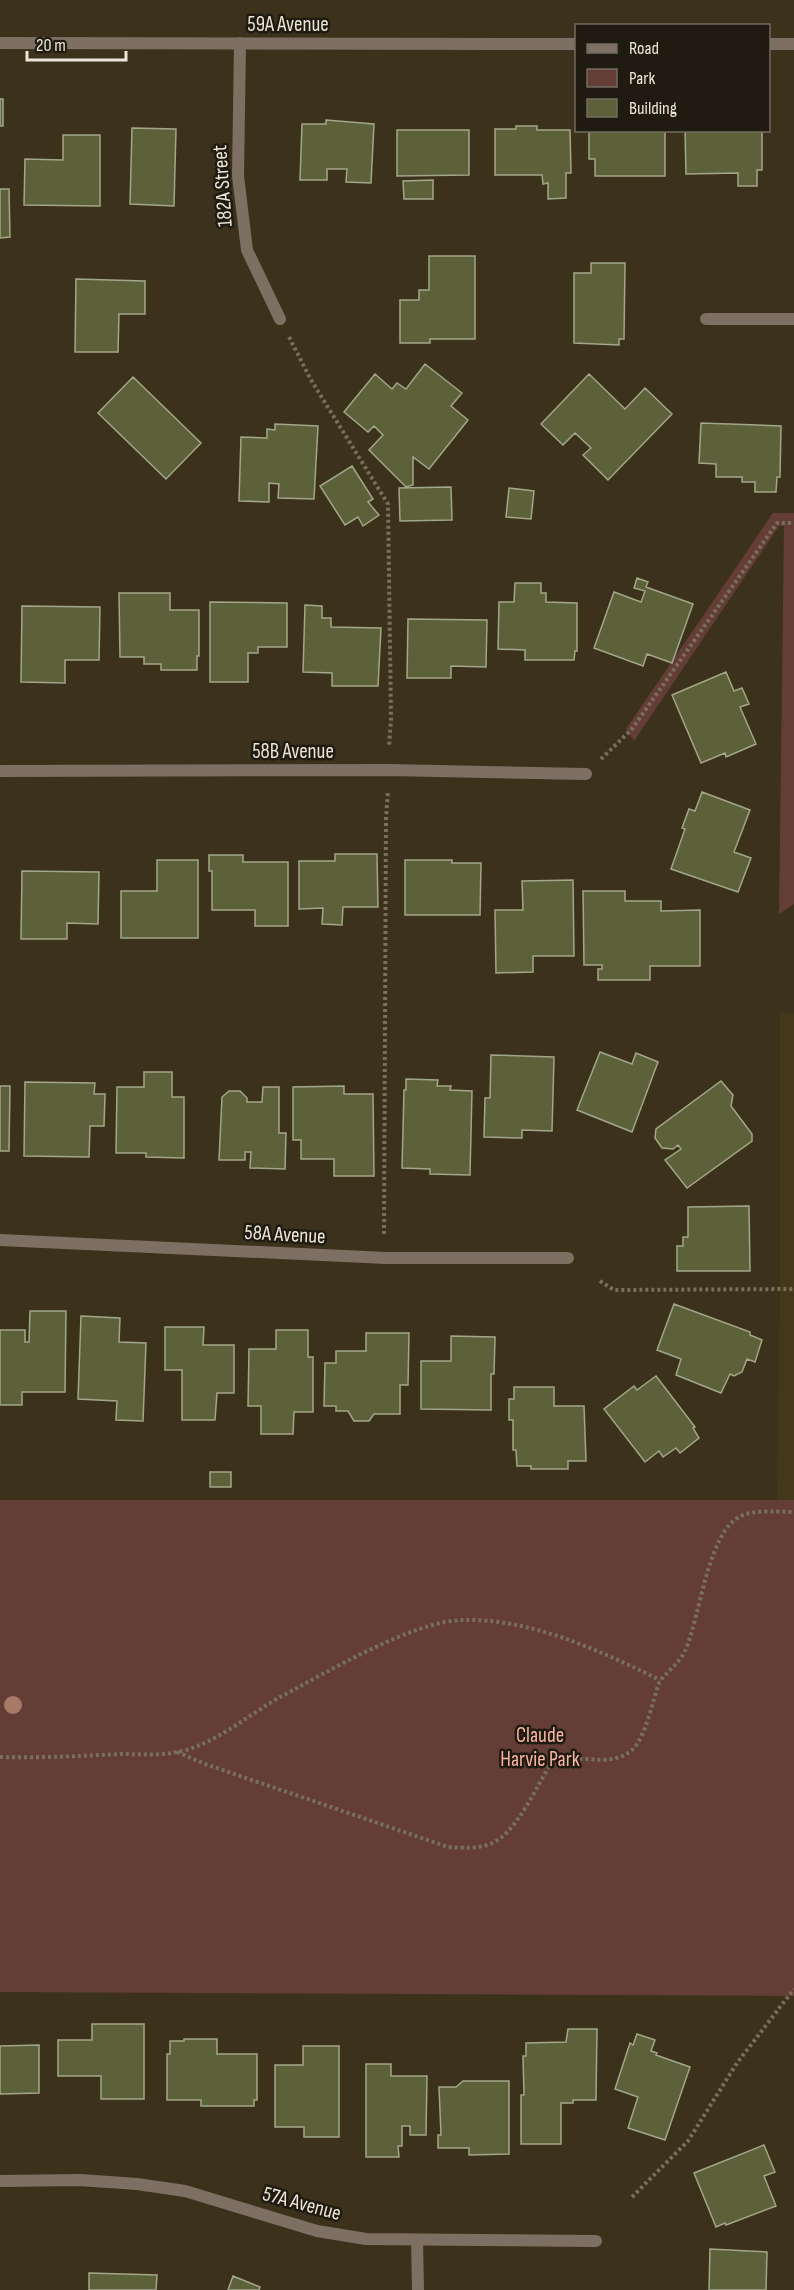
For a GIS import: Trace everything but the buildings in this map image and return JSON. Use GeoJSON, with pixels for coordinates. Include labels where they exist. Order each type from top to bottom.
{"type":"FeatureCollection","features":[{"type":"Feature","properties":{"kind":"street","name":"59A Avenue"},"geometry":{"type":"LineString","coordinates":[[0,43],[575,44]]}},
{"type":"Feature","properties":{"kind":"street","name":"182A Street"},"geometry":{"type":"LineString","coordinates":[[240,43],[237,176],[247,250],[280,319]]}},
{"type":"Feature","properties":{"kind":"street"},"geometry":{"type":"LineString","coordinates":[[770,44],[794,44]]}},
{"type":"Feature","properties":{"kind":"street"},"geometry":{"type":"LineString","coordinates":[[706,319],[794,319]]}},
{"type":"Feature","properties":{"kind":"street","name":"58B Avenue"},"geometry":{"type":"LineString","coordinates":[[0,771],[388,770],[586,774]]}},
{"type":"Feature","properties":{"kind":"street","name":"58A Avenue"},"geometry":{"type":"LineString","coordinates":[[0,1240],[386,1258],[568,1258]]}},
{"type":"Feature","properties":{"kind":"street","name":"57A Avenue"},"geometry":{"type":"LineString","coordinates":[[0,2181],[80,2180],[147,2185],[185,2191],[317,2231],[366,2239],[597,2241]]}},
{"type":"Feature","properties":{"kind":"street"},"geometry":{"type":"LineString","coordinates":[[417,2240],[418,2290]]}},
{"type":"Feature","properties":{"kind":"path"},"geometry":{"type":"LineString","coordinates":[[280,319],[311,380],[388,504],[391,719],[389,747]]}},
{"type":"Feature","properties":{"kind":"path"},"geometry":{"type":"LineString","coordinates":[[586,774],[632,729],[777,523],[794,523]]}},
{"type":"Feature","properties":{"kind":"path"},"geometry":{"type":"LineString","coordinates":[[384,1234],[388,789]]}},
{"type":"Feature","properties":{"kind":"path"},"geometry":{"type":"LineString","coordinates":[[600,1281],[614,1290],[794,1289]]}},
{"type":"Feature","properties":{"kind":"path"},"geometry":{"type":"LineString","coordinates":[[177,1752],[205,1764],[448,1847],[472,1848],[491,1844],[508,1833],[552,1762],[562,1758],[620,1758],[634,1749],[650,1716],[660,1680],[675,1668],[685,1651],[717,1544],[740,1517],[756,1513],[794,1512]]}},
{"type":"Feature","properties":{"kind":"path"},"geometry":{"type":"LineString","coordinates":[[0,1757],[177,1752],[214,1738],[278,1698],[369,1651],[424,1627],[462,1620],[500,1623],[545,1632],[609,1655],[660,1680]]}},
{"type":"Feature","properties":{"kind":"path"},"geometry":{"type":"LineString","coordinates":[[632,2197],[688,2141],[737,2063],[794,1989]]}},
{"type":"Feature","properties":{"kind":"shaded area"},"geometry":{"type":"Polygon","coordinates":[[[780,1013],[794,1013],[794,1500],[777,1500],[780,1013]]]}},
{"type":"Feature","properties":{"kind":"green space"},"geometry":{"type":"Polygon","coordinates":[[[773,513],[794,513],[794,904],[779,914],[784,526],[779,526],[634,741],[626,729],[773,513]]]}},
{"type":"Feature","properties":{"kind":"green space","name":"Claude Harvie Park"},"geometry":{"type":"Polygon","coordinates":[[[0,1500],[794,1500],[794,1996],[0,1992],[0,1500]]]}}]}
